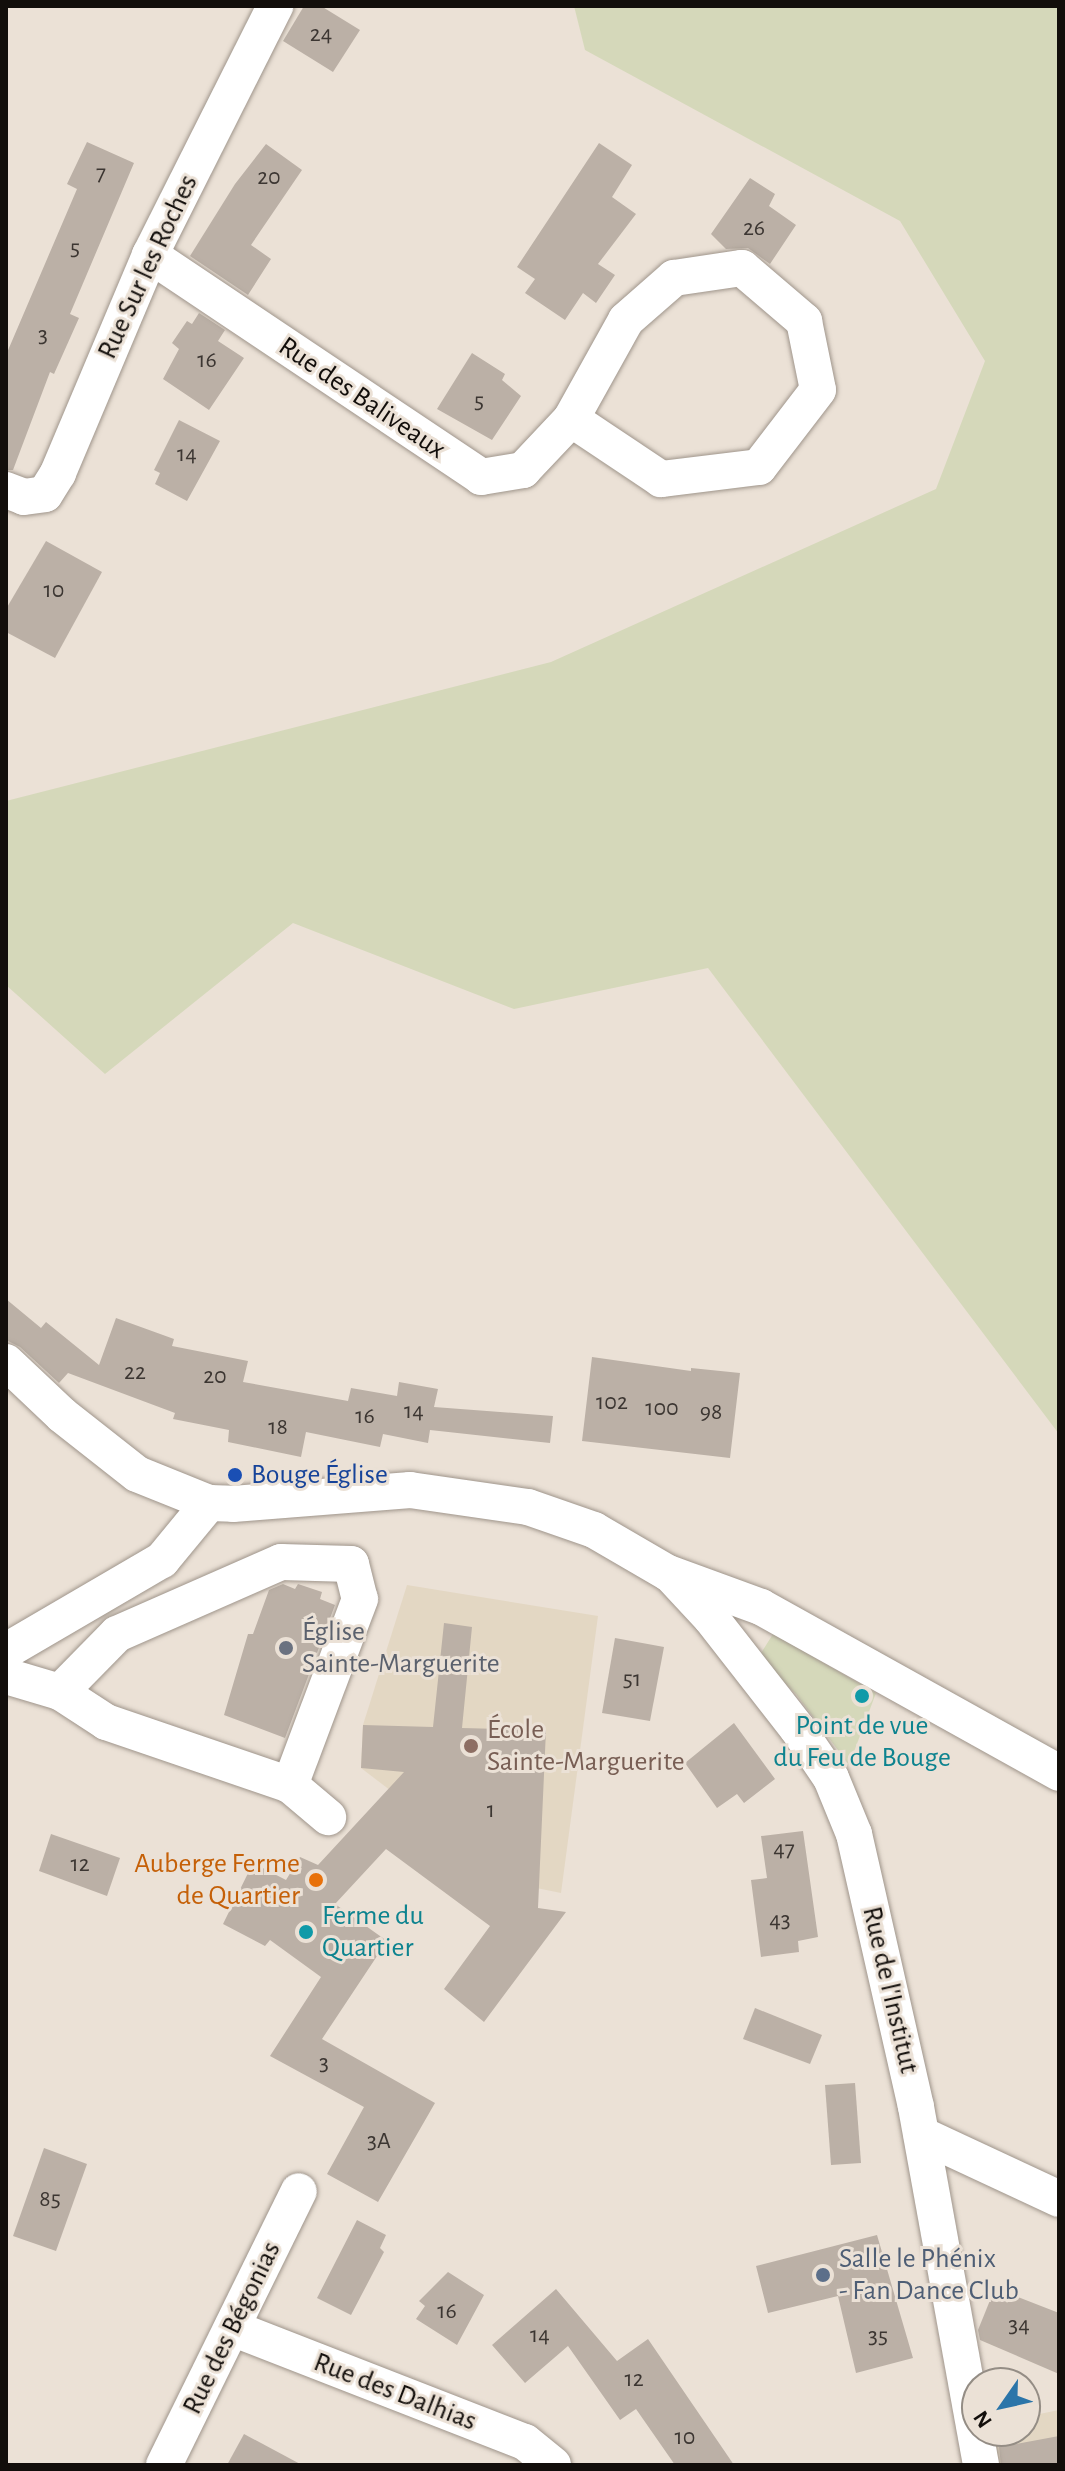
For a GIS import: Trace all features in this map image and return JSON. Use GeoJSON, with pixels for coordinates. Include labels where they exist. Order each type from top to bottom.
{"type":"FeatureCollection","features":[{"type":"Feature","properties":{"kind":"street","name":"Rue Sur les Roches"},"geometry":{"type":"LineString","coordinates":[[6,490],[24,497],[45,494],[58,473],[150,255],[275,6]]}},
{"type":"Feature","properties":{"kind":"street","name":"Rue des Baliveaux"},"geometry":{"type":"LineString","coordinates":[[150,255],[481,477],[523,470],[571,419],[626,320],[674,278],[742,268],[804,321],[818,390],[759,467],[661,479],[571,419]]}},
{"type":"Feature","properties":{"kind":"street"},"geometry":{"type":"LineString","coordinates":[[6,1362],[62,1415],[137,1474],[209,1503],[233,1504],[410,1490],[528,1507],[594,1530],[668,1573],[761,1607],[1059,1773]]}},
{"type":"Feature","properties":{"kind":"street"},"geometry":{"type":"LineString","coordinates":[[6,1651],[162,1560],[209,1503]]}},
{"type":"Feature","properties":{"kind":"street"},"geometry":{"type":"LineString","coordinates":[[60,1692],[117,1634],[281,1562],[351,1564],[360,1599],[290,1785]]}},
{"type":"Feature","properties":{"kind":"street","name":"Rue de l'Institut"},"geometry":{"type":"LineString","coordinates":[[668,1573],[688,1591],[747,1663],[831,1778],[854,1834],[922,2135],[981,2465]]}},
{"type":"Feature","properties":{"kind":"street"},"geometry":{"type":"LineString","coordinates":[[6,1676],[60,1692],[106,1722],[290,1785],[328,1817]]}},
{"type":"Feature","properties":{"kind":"street"},"geometry":{"type":"LineString","coordinates":[[922,2135],[1059,2199]]}},
{"type":"Feature","properties":{"kind":"street","name":"Rue des Bégonias"},"geometry":{"type":"LineString","coordinates":[[164,2465],[299,2191]]}},
{"type":"Feature","properties":{"kind":"street","name":"Rue des Dalhias"},"geometry":{"type":"LineString","coordinates":[[232,2328],[525,2442],[553,2465]]}},
{"type":"Feature","properties":{"kind":"shaded area","name":"École Sainte-Marguerite"},"geometry":{"type":"Polygon","coordinates":[[[407,1585],[598,1616],[561,1893],[512,1883],[361,1768],[363,1725],[407,1585]]]}},
{"type":"Feature","properties":{"kind":"shaded area"},"geometry":{"type":"Polygon","coordinates":[[[1059,2410],[1059,2465],[996,2465],[994,2447],[1041,2447],[1041,2414],[1059,2410]]]}},
{"type":"Feature","properties":{"kind":"green space"},"geometry":{"type":"Polygon","coordinates":[[[574,6],[1059,6],[1059,1434],[708,968],[514,1009],[293,923],[105,1074],[6,985],[6,801],[551,662],[936,489],[985,361],[900,221],[585,50],[574,6]]]}},
{"type":"Feature","properties":{"kind":"green space"},"geometry":{"type":"Polygon","coordinates":[[[773,1634],[876,1693],[849,1765],[796,1694],[758,1658],[773,1634]]]}},
{"type":"Feature","properties":{"kind":"building"},"geometry":{"type":"Polygon","coordinates":[[[304,6],[321,6],[360,30],[333,72],[283,41],[304,6]]]}},
{"type":"Feature","properties":{"kind":"building"},"geometry":{"type":"Polygon","coordinates":[[[87,142],[134,163],[70,314],[79,318],[54,374],[50,372],[13,470],[6,470],[6,355],[77,189],[67,184],[87,142]]]}},
{"type":"Feature","properties":{"kind":"building"},"geometry":{"type":"Polygon","coordinates":[[[599,143],[632,165],[612,197],[636,214],[598,264],[615,275],[596,303],[583,293],[565,320],[525,293],[535,279],[517,267],[599,143]]]}},
{"type":"Feature","properties":{"kind":"building"},"geometry":{"type":"Polygon","coordinates":[[[266,144],[302,170],[251,245],[271,259],[248,295],[190,256],[235,184],[266,144]]]}},
{"type":"Feature","properties":{"kind":"building"},"geometry":{"type":"Polygon","coordinates":[[[750,178],[775,194],[769,206],[796,225],[770,264],[748,248],[726,249],[711,234],[750,178]]]}},
{"type":"Feature","properties":{"kind":"building"},"geometry":{"type":"Polygon","coordinates":[[[199,313],[225,330],[218,341],[244,358],[209,410],[163,379],[179,349],[172,343],[187,321],[192,324],[199,313]]]}},
{"type":"Feature","properties":{"kind":"building"},"geometry":{"type":"Polygon","coordinates":[[[472,353],[505,374],[502,380],[521,396],[492,440],[437,409],[472,353]]]}},
{"type":"Feature","properties":{"kind":"building"},"geometry":{"type":"Polygon","coordinates":[[[179,420],[220,441],[187,501],[155,484],[160,473],[154,470],[179,420]]]}},
{"type":"Feature","properties":{"kind":"building"},"geometry":{"type":"Polygon","coordinates":[[[46,541],[102,572],[55,658],[6,632],[6,609],[46,541]]]}},
{"type":"Feature","properties":{"kind":"building"},"geometry":{"type":"Polygon","coordinates":[[[6,1299],[41,1328],[46,1322],[99,1365],[116,1318],[174,1339],[172,1346],[248,1361],[243,1382],[348,1401],[351,1388],[397,1396],[399,1382],[438,1389],[434,1407],[553,1416],[550,1443],[430,1430],[428,1443],[383,1434],[380,1447],[306,1432],[301,1457],[228,1442],[229,1430],[173,1419],[175,1413],[68,1373],[59,1383],[20,1347],[6,1340],[6,1299]]]}},
{"type":"Feature","properties":{"kind":"building"},"geometry":{"type":"Polygon","coordinates":[[[592,1357],[691,1371],[691,1368],[740,1373],[730,1458],[582,1441],[592,1357]]]}},
{"type":"Feature","properties":{"kind":"building","name":"Église Sainte-Marguerite"},"geometry":{"type":"Polygon","coordinates":[[[283,1584],[295,1589],[298,1584],[322,1592],[320,1599],[335,1605],[285,1738],[224,1715],[248,1634],[253,1634],[269,1590],[283,1584]]]}},
{"type":"Feature","properties":{"kind":"building"},"geometry":{"type":"Polygon","coordinates":[[[444,1623],[472,1627],[462,1728],[546,1730],[538,1908],[566,1912],[484,2022],[444,1989],[490,1926],[386,1849],[335,1904],[387,1941],[322,2039],[435,2103],[378,2202],[327,2174],[364,2107],[270,2056],[321,1977],[270,1940],[265,1946],[223,1924],[253,1863],[286,1880],[300,1857],[318,1865],[404,1772],[361,1768],[363,1725],[433,1727],[444,1623]]]}},
{"type":"Feature","properties":{"kind":"building"},"geometry":{"type":"Polygon","coordinates":[[[615,1638],[664,1647],[650,1721],[602,1713],[615,1638]]]}},
{"type":"Feature","properties":{"kind":"building"},"geometry":{"type":"Polygon","coordinates":[[[734,1723],[775,1779],[744,1803],[737,1794],[717,1808],[685,1763],[734,1723]]]}},
{"type":"Feature","properties":{"kind":"building"},"geometry":{"type":"Polygon","coordinates":[[[803,1831],[818,1937],[798,1941],[799,1952],[761,1957],[751,1880],[767,1878],[761,1836],[803,1831]]]}},
{"type":"Feature","properties":{"kind":"building"},"geometry":{"type":"Polygon","coordinates":[[[51,1834],[120,1858],[107,1896],[39,1871],[51,1834]]]}},
{"type":"Feature","properties":{"kind":"building"},"geometry":{"type":"Polygon","coordinates":[[[755,2008],[822,2035],[810,2064],[743,2039],[755,2008]]]}},
{"type":"Feature","properties":{"kind":"building"},"geometry":{"type":"Polygon","coordinates":[[[855,2083],[861,2163],[831,2165],[825,2085],[855,2083]]]}},
{"type":"Feature","properties":{"kind":"building"},"geometry":{"type":"Polygon","coordinates":[[[44,2148],[87,2164],[56,2251],[13,2236],[44,2148]]]}},
{"type":"Feature","properties":{"kind":"building"},"geometry":{"type":"Polygon","coordinates":[[[357,2220],[386,2235],[380,2248],[384,2252],[351,2315],[317,2298],[357,2220]]]}},
{"type":"Feature","properties":{"kind":"building"},"geometry":{"type":"Polygon","coordinates":[[[877,2235],[913,2358],[856,2373],[838,2296],[768,2313],[756,2266],[877,2235]]]}},
{"type":"Feature","properties":{"kind":"building"},"geometry":{"type":"Polygon","coordinates":[[[448,2272],[484,2295],[457,2345],[416,2319],[425,2306],[419,2301],[448,2272]]]}},
{"type":"Feature","properties":{"kind":"building"},"geometry":{"type":"Polygon","coordinates":[[[995,2288],[1059,2313],[1059,2374],[980,2340],[978,2330],[995,2288]]]}},
{"type":"Feature","properties":{"kind":"building"},"geometry":{"type":"Polygon","coordinates":[[[556,2289],[617,2361],[648,2339],[734,2465],[675,2465],[636,2409],[620,2420],[568,2346],[525,2383],[492,2345],[556,2289]]]}},
{"type":"Feature","properties":{"kind":"building"},"geometry":{"type":"Polygon","coordinates":[[[244,2434],[302,2465],[227,2465],[244,2434]]]}},
{"type":"Feature","properties":{"kind":"building"},"geometry":{"type":"Polygon","coordinates":[[[1059,2436],[1059,2465],[1001,2465],[999,2447],[1041,2447],[1041,2439],[1059,2436]]]}},
{"type":"Feature","properties":{"kind":"place","name":"Bouge Église"},"geometry":{"type":"Point","coordinates":[235,1475]}},
{"type":"Feature","properties":{"kind":"place","name":"Église Sainte-Marguerite"},"geometry":{"type":"Point","coordinates":[286,1648]}},
{"type":"Feature","properties":{"kind":"place","name":"Point de vue du Feu de Bouge"},"geometry":{"type":"Point","coordinates":[862,1696]}},
{"type":"Feature","properties":{"kind":"place","name":"École Sainte-Marguerite"},"geometry":{"type":"Point","coordinates":[471,1746]}},
{"type":"Feature","properties":{"kind":"place","name":"Auberge Ferme de Quartier"},"geometry":{"type":"Point","coordinates":[316,1880]}},
{"type":"Feature","properties":{"kind":"place","name":"Ferme du Quartier"},"geometry":{"type":"Point","coordinates":[306,1932]}},
{"type":"Feature","properties":{"kind":"place","name":"Salle le Phénix - Fan Dance Club"},"geometry":{"type":"Point","coordinates":[823,2275]}}]}
